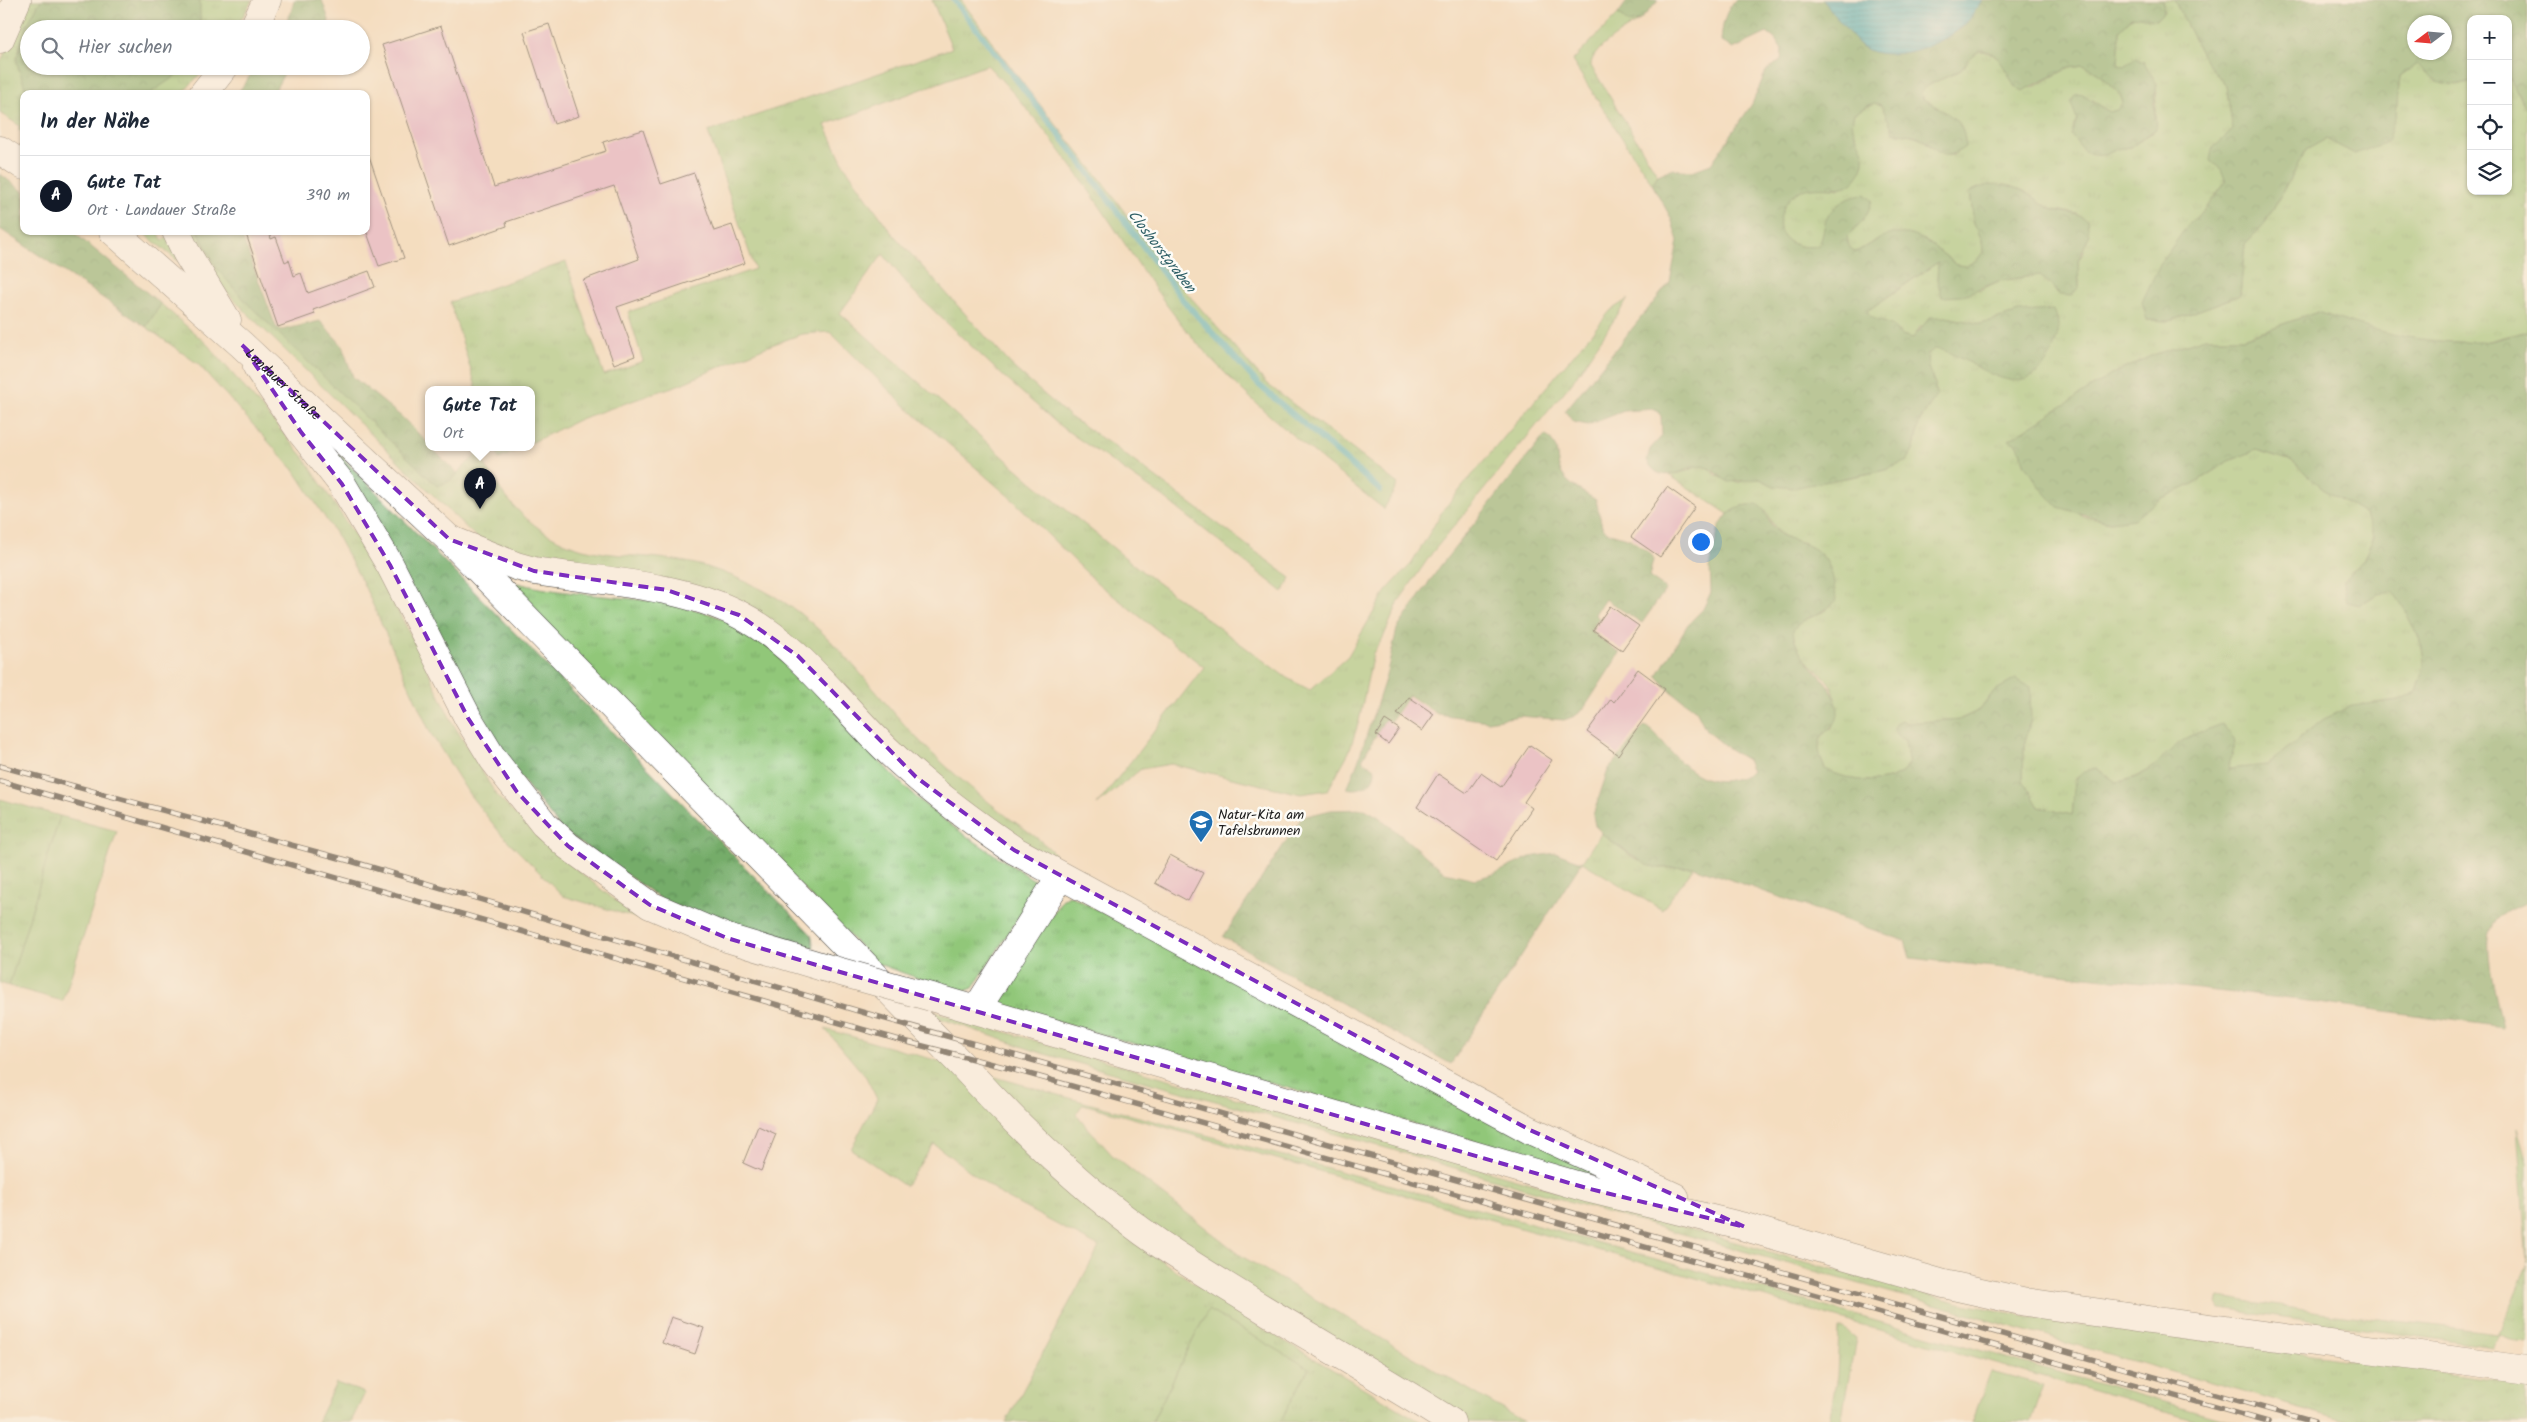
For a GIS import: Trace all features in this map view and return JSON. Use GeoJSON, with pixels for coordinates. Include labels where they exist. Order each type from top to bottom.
{"type":"FeatureCollection","features":[{"type":"Feature","properties":{"kind":"main road"},"geometry":{"type":"LineString","coordinates":[[0,39],[17,0]]}},
{"type":"Feature","properties":{"kind":"main road"},"geometry":{"type":"LineString","coordinates":[[257,20],[267,0]]}},
{"type":"Feature","properties":{"kind":"main road"},"geometry":{"type":"LineString","coordinates":[[206,90],[218,75]]}},
{"type":"Feature","properties":{"kind":"main road","name":"Landauer Straße"},"geometry":{"type":"LineString","coordinates":[[118,235],[242,344],[449,540],[1002,1108],[1081,1182],[1159,1243],[1256,1305],[1369,1370],[1451,1422]]}},
{"type":"Feature","properties":{"kind":"main road"},"geometry":{"type":"LineString","coordinates":[[178,235],[186,252],[242,344],[301,432],[342,484],[390,564],[468,718],[493,759],[544,824],[568,846],[650,905],[727,938],[823,967],[1590,1189],[1745,1227],[1944,1284],[2026,1302],[2527,1370]]}},
{"type":"Feature","properties":{"kind":"main road"},"geometry":{"type":"LineString","coordinates":[[449,540],[534,571],[667,590],[708,602],[739,614],[770,633],[798,656],[916,778],[959,813],[1014,850],[1060,877],[1530,1130],[1603,1166],[1745,1227]]}},
{"type":"Feature","properties":{"kind":"main road"},"geometry":{"type":"LineString","coordinates":[[976,1010],[1060,877]]}},
{"type":"Feature","properties":{"kind":"highlighted area"},"geometry":{"type":"Polygon","coordinates":[[[242,345],[449,539],[534,571],[667,590],[739,615],[798,656],[916,777],[1014,850],[1530,1130],[1745,1227],[1590,1189],[823,967],[727,938],[650,905],[568,846],[517,792],[468,718],[390,565],[342,484],[301,432],[242,345]]]}},
{"type":"Feature","properties":{"kind":"green space"},"geometry":{"type":"Polygon","coordinates":[[[29,0],[252,0],[241,20],[20,20],[20,75],[199,75],[186,90],[20,90],[20,126],[0,113],[0,63],[29,0]]]}},
{"type":"Feature","properties":{"kind":"green space"},"geometry":{"type":"Polygon","coordinates":[[[41,0],[200,0],[200,20],[29,20],[41,0]]]}},
{"type":"Feature","properties":{"kind":"green space"},"geometry":{"type":"Polygon","coordinates":[[[294,0],[322,0],[329,20],[287,20],[291,13],[294,0]]]}},
{"type":"Feature","properties":{"kind":"green space"},"geometry":{"type":"Polygon","coordinates":[[[932,0],[961,0],[1028,90],[1102,181],[1166,269],[1267,384],[1398,484],[1384,509],[1286,430],[1218,366],[1168,307],[1054,142],[987,65],[825,125],[844,165],[891,232],[1015,369],[1070,417],[1112,445],[1291,578],[1283,592],[1163,497],[1060,426],[1003,376],[913,291],[883,254],[840,313],[1032,482],[1143,572],[1287,678],[1310,690],[1348,656],[1386,591],[1412,563],[1443,510],[1611,310],[1628,299],[1573,381],[1432,553],[1399,601],[1383,638],[1373,653],[1359,721],[1349,752],[1328,790],[1301,794],[1171,764],[1141,769],[1097,805],[1204,667],[1096,582],[1014,501],[905,406],[830,332],[802,334],[763,348],[681,384],[580,419],[535,441],[535,386],[476,386],[450,302],[566,262],[604,375],[643,361],[628,312],[755,269],[708,132],[952,48],[932,0]]]}},
{"type":"Feature","properties":{"kind":"green space"},"geometry":{"type":"Polygon","coordinates":[[[1628,0],[1659,0],[1640,20],[1628,23],[1618,14],[1628,0]]]}},
{"type":"Feature","properties":{"kind":"green space"},"geometry":{"type":"Polygon","coordinates":[[[1736,0],[1823,0],[1862,47],[1903,53],[1946,38],[1963,27],[1982,0],[2163,0],[2163,12],[2155,20],[2133,16],[2120,30],[2118,65],[2124,66],[2135,58],[2144,62],[2157,84],[2154,103],[2156,129],[2131,147],[2117,149],[2105,155],[2085,153],[2071,135],[2077,119],[2071,103],[2075,95],[2083,94],[2109,112],[2117,110],[2123,103],[2120,94],[2093,69],[2083,65],[2070,67],[2023,91],[2014,86],[2004,67],[1994,55],[1988,51],[1981,51],[1974,54],[1959,71],[1921,91],[1922,98],[1958,122],[1965,137],[1965,147],[1956,153],[1943,155],[1917,136],[1894,132],[1881,105],[1874,103],[1854,113],[1852,122],[1864,161],[1862,170],[1855,180],[1843,187],[1802,190],[1794,194],[1785,205],[1780,221],[1780,229],[1783,236],[1788,241],[1801,246],[1818,246],[1831,211],[1846,200],[1865,194],[1872,200],[1868,211],[1847,236],[1849,247],[1856,252],[1888,234],[1908,234],[1925,240],[1957,265],[1966,266],[1977,260],[1983,252],[1982,240],[1974,223],[1970,192],[1978,188],[1995,184],[2010,186],[2027,193],[2049,208],[2078,215],[2087,220],[2089,236],[2078,261],[2079,287],[2071,296],[2061,295],[2040,275],[1999,281],[1961,296],[1942,297],[1937,280],[1938,262],[1867,311],[1870,317],[1893,326],[1901,335],[1913,338],[1930,317],[1946,317],[1981,324],[2018,312],[2054,310],[2058,327],[2057,337],[2051,354],[2039,371],[2027,379],[2013,380],[1998,377],[1936,348],[1927,355],[1928,368],[1935,384],[1936,396],[1919,422],[1914,449],[1907,461],[1886,470],[1793,488],[1774,486],[1760,479],[1729,482],[1709,468],[1700,466],[1668,475],[1660,474],[1653,469],[1647,460],[1650,449],[1662,436],[1661,416],[1655,409],[1624,411],[1588,425],[1573,422],[1565,411],[1670,282],[1678,241],[1671,218],[1652,184],[1658,175],[1671,169],[1692,171],[1711,164],[1752,104],[1766,71],[1781,60],[1782,50],[1775,39],[1767,33],[1733,49],[1721,41],[1723,24],[1727,13],[1736,0]]]}},
{"type":"Feature","properties":{"kind":"green space"},"geometry":{"type":"Polygon","coordinates":[[[2163,0],[2174,0],[2203,57],[2226,86],[2233,130],[2225,142],[2221,161],[2226,182],[2204,210],[2187,226],[2147,320],[2170,321],[2240,295],[2245,244],[2265,223],[2306,150],[2326,139],[2355,154],[2396,114],[2400,76],[2417,64],[2456,85],[2467,82],[2467,195],[2512,195],[2512,82],[2527,110],[2527,331],[2480,343],[2414,340],[2368,330],[2318,312],[2242,338],[2205,338],[2153,355],[2111,375],[2010,440],[2018,445],[2025,465],[2083,516],[2110,522],[2134,518],[2160,499],[2193,484],[2227,462],[2256,450],[2292,461],[2323,489],[2366,515],[2374,537],[2363,560],[2343,581],[2360,605],[2377,594],[2393,591],[2398,598],[2414,626],[2423,656],[2424,665],[2416,692],[2399,700],[2373,703],[2324,719],[2267,765],[2228,770],[2186,739],[2146,772],[2127,780],[2116,782],[2096,768],[2076,778],[2072,815],[2039,807],[2023,780],[2024,745],[2031,719],[1994,691],[1980,710],[1960,719],[1907,723],[1901,721],[1899,737],[1905,740],[1909,765],[1892,778],[1869,781],[1857,780],[1834,773],[1825,769],[1820,757],[1819,746],[1822,736],[1832,728],[1835,697],[1827,680],[1800,651],[1795,642],[1793,630],[1798,623],[1827,610],[1805,543],[1781,534],[1767,512],[1741,506],[1728,514],[1669,475],[1699,466],[1707,467],[1717,476],[1738,483],[1747,479],[1760,479],[1774,486],[1847,478],[1886,470],[1907,461],[1914,449],[1919,422],[1928,409],[1935,384],[1928,368],[1927,355],[1936,347],[1951,352],[1993,375],[2018,312],[1981,324],[1946,317],[1920,327],[1913,338],[1901,335],[1893,326],[1870,317],[1867,311],[1938,262],[1937,280],[1980,290],[1999,281],[2040,275],[2061,295],[2079,287],[2078,261],[2084,251],[2078,214],[2050,209],[2024,191],[2011,186],[1970,192],[1974,223],[1982,240],[1983,252],[1977,260],[1966,266],[1957,265],[1925,240],[1876,240],[1856,252],[1849,247],[1847,236],[1825,224],[1823,239],[1818,246],[1801,246],[1789,242],[1782,233],[1779,222],[1782,211],[1788,200],[1798,191],[1812,186],[1839,189],[1857,138],[1851,122],[1854,113],[1874,103],[1881,105],[1894,131],[1918,137],[1938,152],[1954,155],[1933,106],[1922,98],[1921,91],[1961,70],[1971,56],[1978,52],[1984,51],[1995,56],[2008,74],[2032,88],[2070,67],[2083,65],[2093,69],[2120,94],[2123,103],[2117,110],[2109,113],[2092,99],[2075,112],[2077,119],[2073,126],[2105,155],[2117,149],[2131,147],[2153,132],[2157,92],[2124,66],[2118,65],[2120,29],[2134,16],[2156,20],[2164,11],[2163,0]]]}},
{"type":"Feature","properties":{"kind":"green space"},"geometry":{"type":"Polygon","coordinates":[[[2174,0],[2527,0],[2527,110],[2512,82],[2512,15],[2467,15],[2467,82],[2453,85],[2440,83],[2429,76],[2417,64],[2400,76],[2396,114],[2387,142],[2355,154],[2326,139],[2306,150],[2265,223],[2245,244],[2240,295],[2170,321],[2147,320],[2142,302],[2160,264],[2187,226],[2204,210],[2226,182],[2221,169],[2210,161],[2212,149],[2233,130],[2226,86],[2203,57],[2174,0]]]}},
{"type":"Feature","properties":{"kind":"green space"},"geometry":{"type":"Polygon","coordinates":[[[1618,14],[1628,23],[1640,20],[1602,47],[1596,53],[1591,66],[1658,175],[1652,184],[1572,61],[1618,14]]]}},
{"type":"Feature","properties":{"kind":"green space"},"geometry":{"type":"Polygon","coordinates":[[[20,46],[20,72],[16,60],[20,46]]]}},
{"type":"Feature","properties":{"kind":"green space"},"geometry":{"type":"Polygon","coordinates":[[[21,75],[176,75],[155,90],[26,90],[21,75]]]}},
{"type":"Feature","properties":{"kind":"green space"},"geometry":{"type":"Polygon","coordinates":[[[251,75],[283,75],[275,90],[240,90],[251,75]]]}},
{"type":"Feature","properties":{"kind":"green space"},"geometry":{"type":"Polygon","coordinates":[[[0,174],[20,189],[20,235],[77,235],[161,304],[146,327],[0,229],[0,174]]]}},
{"type":"Feature","properties":{"kind":"green space"},"geometry":{"type":"Polygon","coordinates":[[[146,235],[160,235],[162,240],[170,237],[179,262],[146,235]]]}},
{"type":"Feature","properties":{"kind":"green space"},"geometry":{"type":"Polygon","coordinates":[[[191,235],[200,235],[205,247],[225,277],[263,317],[347,395],[448,482],[479,452],[497,485],[520,512],[534,524],[565,543],[595,552],[692,563],[723,572],[763,590],[789,605],[812,623],[833,644],[934,755],[980,795],[1043,843],[1054,853],[1052,859],[970,811],[756,613],[528,562],[478,539],[221,286],[191,235]]]}},
{"type":"Feature","properties":{"kind":"green space"},"geometry":{"type":"Polygon","coordinates":[[[200,235],[242,235],[276,327],[282,330],[320,321],[342,345],[353,377],[403,418],[425,440],[425,451],[435,451],[458,474],[448,482],[437,486],[249,305],[217,269],[200,235]]]}},
{"type":"Feature","properties":{"kind":"green space"},"geometry":{"type":"Polygon","coordinates":[[[161,304],[207,344],[303,456],[370,559],[414,641],[452,722],[497,796],[545,844],[637,918],[563,896],[501,834],[469,794],[430,732],[363,583],[337,536],[294,470],[198,364],[146,327],[161,304]]]}},
{"type":"Feature","properties":{"kind":"green space"},"geometry":{"type":"Polygon","coordinates":[[[2318,312],[2357,325],[2397,335],[2437,341],[2484,342],[2527,331],[2527,903],[2501,916],[2494,924],[2489,939],[2492,978],[2503,1027],[2318,1002],[1910,958],[1905,941],[1694,867],[1659,868],[1647,865],[1609,840],[1595,826],[1593,815],[1608,770],[1644,726],[1655,733],[1677,759],[1696,774],[1716,780],[1727,780],[1739,778],[1752,772],[1747,760],[1729,749],[1706,730],[1696,710],[1670,691],[1657,676],[1688,624],[1703,609],[1711,592],[1710,565],[1719,527],[1728,514],[1741,506],[1757,504],[1778,532],[1785,537],[1814,548],[1830,567],[1836,601],[1825,610],[1797,625],[1793,630],[1795,641],[1800,651],[1827,685],[1837,705],[1838,715],[1836,722],[1822,737],[1819,744],[1820,754],[1825,769],[1845,777],[1869,781],[1892,778],[1901,773],[1909,765],[1905,740],[1899,737],[1894,729],[1895,723],[1901,720],[1907,723],[1961,719],[1980,710],[1994,691],[2016,679],[2030,687],[2031,719],[2024,745],[2023,780],[2039,807],[2072,815],[2077,779],[2087,771],[2096,768],[2116,782],[2128,780],[2154,766],[2185,739],[2222,724],[2236,741],[2228,769],[2267,765],[2324,719],[2352,706],[2399,700],[2416,692],[2424,665],[2421,646],[2409,617],[2393,592],[2377,594],[2360,605],[2347,602],[2343,581],[2363,560],[2374,537],[2366,515],[2323,489],[2292,461],[2256,450],[2227,462],[2193,484],[2160,499],[2134,519],[2110,522],[2058,507],[2040,487],[2025,465],[2018,445],[2009,440],[2111,375],[2153,355],[2205,338],[2243,338],[2318,312]]]}},
{"type":"Feature","properties":{"kind":"green space"},"geometry":{"type":"Polygon","coordinates":[[[1545,435],[1551,440],[1556,449],[1559,468],[1568,482],[1596,500],[1602,526],[1607,532],[1630,539],[1650,553],[1653,560],[1649,577],[1666,589],[1642,623],[1605,599],[1595,614],[1599,618],[1591,631],[1620,653],[1583,710],[1575,716],[1564,720],[1520,716],[1488,721],[1437,714],[1409,695],[1390,722],[1385,719],[1362,760],[1375,769],[1373,779],[1362,788],[1347,788],[1356,767],[1386,676],[1397,629],[1441,565],[1545,435]]]}},
{"type":"Feature","properties":{"kind":"green space"},"geometry":{"type":"Polygon","coordinates":[[[325,440],[811,934],[814,948],[712,922],[664,901],[562,830],[494,744],[325,440]]]}},
{"type":"Feature","properties":{"kind":"green space"},"geometry":{"type":"Polygon","coordinates":[[[496,451],[516,451],[499,459],[496,451]]]}},
{"type":"Feature","properties":{"kind":"green space"},"geometry":{"type":"Polygon","coordinates":[[[517,583],[564,592],[636,599],[684,607],[707,613],[737,626],[765,643],[790,664],[814,687],[880,762],[919,800],[969,838],[1040,884],[973,988],[962,992],[939,986],[876,963],[514,593],[517,583]]]}},
{"type":"Feature","properties":{"kind":"green space"},"geometry":{"type":"Polygon","coordinates":[[[0,799],[60,816],[9,986],[0,983],[0,799]]]}},
{"type":"Feature","properties":{"kind":"green space"},"geometry":{"type":"Polygon","coordinates":[[[1365,809],[1379,817],[1445,872],[1475,879],[1494,874],[1530,857],[1556,853],[1582,862],[1451,1064],[1223,937],[1302,817],[1331,810],[1365,809]]]}},
{"type":"Feature","properties":{"kind":"green space"},"geometry":{"type":"Polygon","coordinates":[[[60,816],[117,831],[63,1001],[9,986],[60,816]]]}},
{"type":"Feature","properties":{"kind":"green space"},"geometry":{"type":"Polygon","coordinates":[[[1601,833],[1634,858],[1659,868],[1694,867],[1662,910],[1582,862],[1601,833]]]}},
{"type":"Feature","properties":{"kind":"green space"},"geometry":{"type":"Polygon","coordinates":[[[1069,895],[1597,1173],[1594,1176],[1003,1006],[997,997],[1062,900],[1069,895]]]}},
{"type":"Feature","properties":{"kind":"green space"},"geometry":{"type":"Polygon","coordinates":[[[936,1012],[1787,1257],[1964,1304],[2064,1323],[2132,1329],[2527,1384],[2527,1422],[2349,1422],[1619,1216],[1386,1148],[1041,1053],[936,1017],[936,1012]]]}},
{"type":"Feature","properties":{"kind":"green space"},"geometry":{"type":"Polygon","coordinates":[[[825,1029],[1084,1102],[1453,1202],[2235,1422],[2203,1422],[1083,1104],[1076,1114],[1112,1155],[1243,1257],[1524,1422],[1467,1422],[1229,1278],[1130,1239],[1239,1314],[1421,1422],[1280,1422],[1309,1368],[1208,1310],[1152,1422],[1006,1422],[1099,1247],[1003,1196],[934,1144],[905,1186],[851,1149],[877,1099],[866,1077],[825,1029]]]}},
{"type":"Feature","properties":{"kind":"green space"},"geometry":{"type":"Polygon","coordinates":[[[2517,1128],[2527,1163],[2527,1263],[2517,1128]]]}},
{"type":"Feature","properties":{"kind":"green space"},"geometry":{"type":"Polygon","coordinates":[[[2527,1265],[2527,1344],[2516,1343],[2500,1333],[2493,1347],[2220,1309],[2217,1303],[2219,1297],[2319,1312],[2499,1333],[2527,1265]]]}},
{"type":"Feature","properties":{"kind":"green space"},"geometry":{"type":"Polygon","coordinates":[[[1208,1310],[1309,1368],[1280,1422],[1152,1422],[1208,1310]]]}},
{"type":"Feature","properties":{"kind":"green space"},"geometry":{"type":"Polygon","coordinates":[[[1839,1329],[1844,1329],[1856,1338],[1841,1422],[1829,1422],[1837,1375],[1839,1329]]]}},
{"type":"Feature","properties":{"kind":"green space"},"geometry":{"type":"Polygon","coordinates":[[[1991,1371],[2043,1385],[2030,1422],[1972,1422],[1991,1371]]]}},
{"type":"Feature","properties":{"kind":"green space"},"geometry":{"type":"Polygon","coordinates":[[[336,1383],[365,1393],[351,1422],[317,1422],[336,1383]]]}},
{"type":"Feature","properties":{"kind":"water"},"geometry":{"type":"Polygon","coordinates":[[[1823,0],[1982,0],[1973,15],[1961,28],[1940,41],[1914,51],[1886,54],[1874,52],[1863,47],[1848,32],[1823,0]]]}},
{"type":"Feature","properties":{"kind":"building"},"geometry":{"type":"Polygon","coordinates":[[[549,24],[579,116],[554,124],[524,32],[549,24]]]}},
{"type":"Feature","properties":{"kind":"building"},"geometry":{"type":"Polygon","coordinates":[[[441,26],[494,187],[606,151],[603,142],[643,130],[661,184],[694,173],[714,231],[732,225],[745,263],[617,307],[635,356],[614,364],[583,280],[639,259],[614,186],[506,222],[507,226],[449,246],[382,45],[441,26]]]}},
{"type":"Feature","properties":{"kind":"building"},"geometry":{"type":"Polygon","coordinates":[[[370,159],[404,258],[379,266],[368,235],[370,235],[370,159]]]}},
{"type":"Feature","properties":{"kind":"building"},"geometry":{"type":"Polygon","coordinates":[[[246,235],[270,235],[271,239],[276,237],[285,262],[289,260],[294,276],[301,273],[308,293],[369,271],[375,287],[313,310],[315,314],[278,327],[246,235]]]}},
{"type":"Feature","properties":{"kind":"building"},"geometry":{"type":"Polygon","coordinates":[[[1667,487],[1695,507],[1660,557],[1631,537],[1667,487]]]}},
{"type":"Feature","properties":{"kind":"building"},"geometry":{"type":"Polygon","coordinates":[[[1610,606],[1639,626],[1622,650],[1593,630],[1610,606]]]}},
{"type":"Feature","properties":{"kind":"building"},"geometry":{"type":"Polygon","coordinates":[[[1638,669],[1665,689],[1618,755],[1587,732],[1611,699],[1614,702],[1638,669]]]}},
{"type":"Feature","properties":{"kind":"building"},"geometry":{"type":"Polygon","coordinates":[[[1409,697],[1434,714],[1422,731],[1397,714],[1409,697]]]}},
{"type":"Feature","properties":{"kind":"building"},"geometry":{"type":"Polygon","coordinates":[[[1385,720],[1399,729],[1388,744],[1376,735],[1385,720]]]}},
{"type":"Feature","properties":{"kind":"building"},"geometry":{"type":"Polygon","coordinates":[[[1530,745],[1552,760],[1524,802],[1532,808],[1496,861],[1417,807],[1438,774],[1467,793],[1481,773],[1501,787],[1530,745]]]}},
{"type":"Feature","properties":{"kind":"building"},"geometry":{"type":"Polygon","coordinates":[[[1170,855],[1203,873],[1188,901],[1155,883],[1170,855]]]}},
{"type":"Feature","properties":{"kind":"building"},"geometry":{"type":"Polygon","coordinates":[[[758,1126],[776,1134],[761,1171],[743,1163],[758,1126]]]}},
{"type":"Feature","properties":{"kind":"building"},"geometry":{"type":"Polygon","coordinates":[[[671,1317],[704,1328],[695,1354],[662,1343],[671,1317]]]}},
{"type":"Feature","properties":{"kind":"waterway","name":"Closhorstgraben"},"geometry":{"type":"LineString","coordinates":[[954,0],[1080,161],[1183,300],[1259,385],[1380,490]]}},
{"type":"Feature","properties":{"kind":"railway"},"geometry":{"type":"LineString","coordinates":[[0,766],[354,862],[872,1015],[2314,1422]]}},
{"type":"Feature","properties":{"kind":"railway"},"geometry":{"type":"LineString","coordinates":[[0,781],[896,1039],[1004,1067],[2268,1422]]}},
{"type":"Feature","properties":{"kind":"place","name":"Gute Tat"},"geometry":{"type":"Point","coordinates":[480,509]}},
{"type":"Feature","properties":{"kind":"place","name":"Natur-Kita am Tafelsbrunnen"},"geometry":{"type":"Point","coordinates":[1201,843]}}]}
